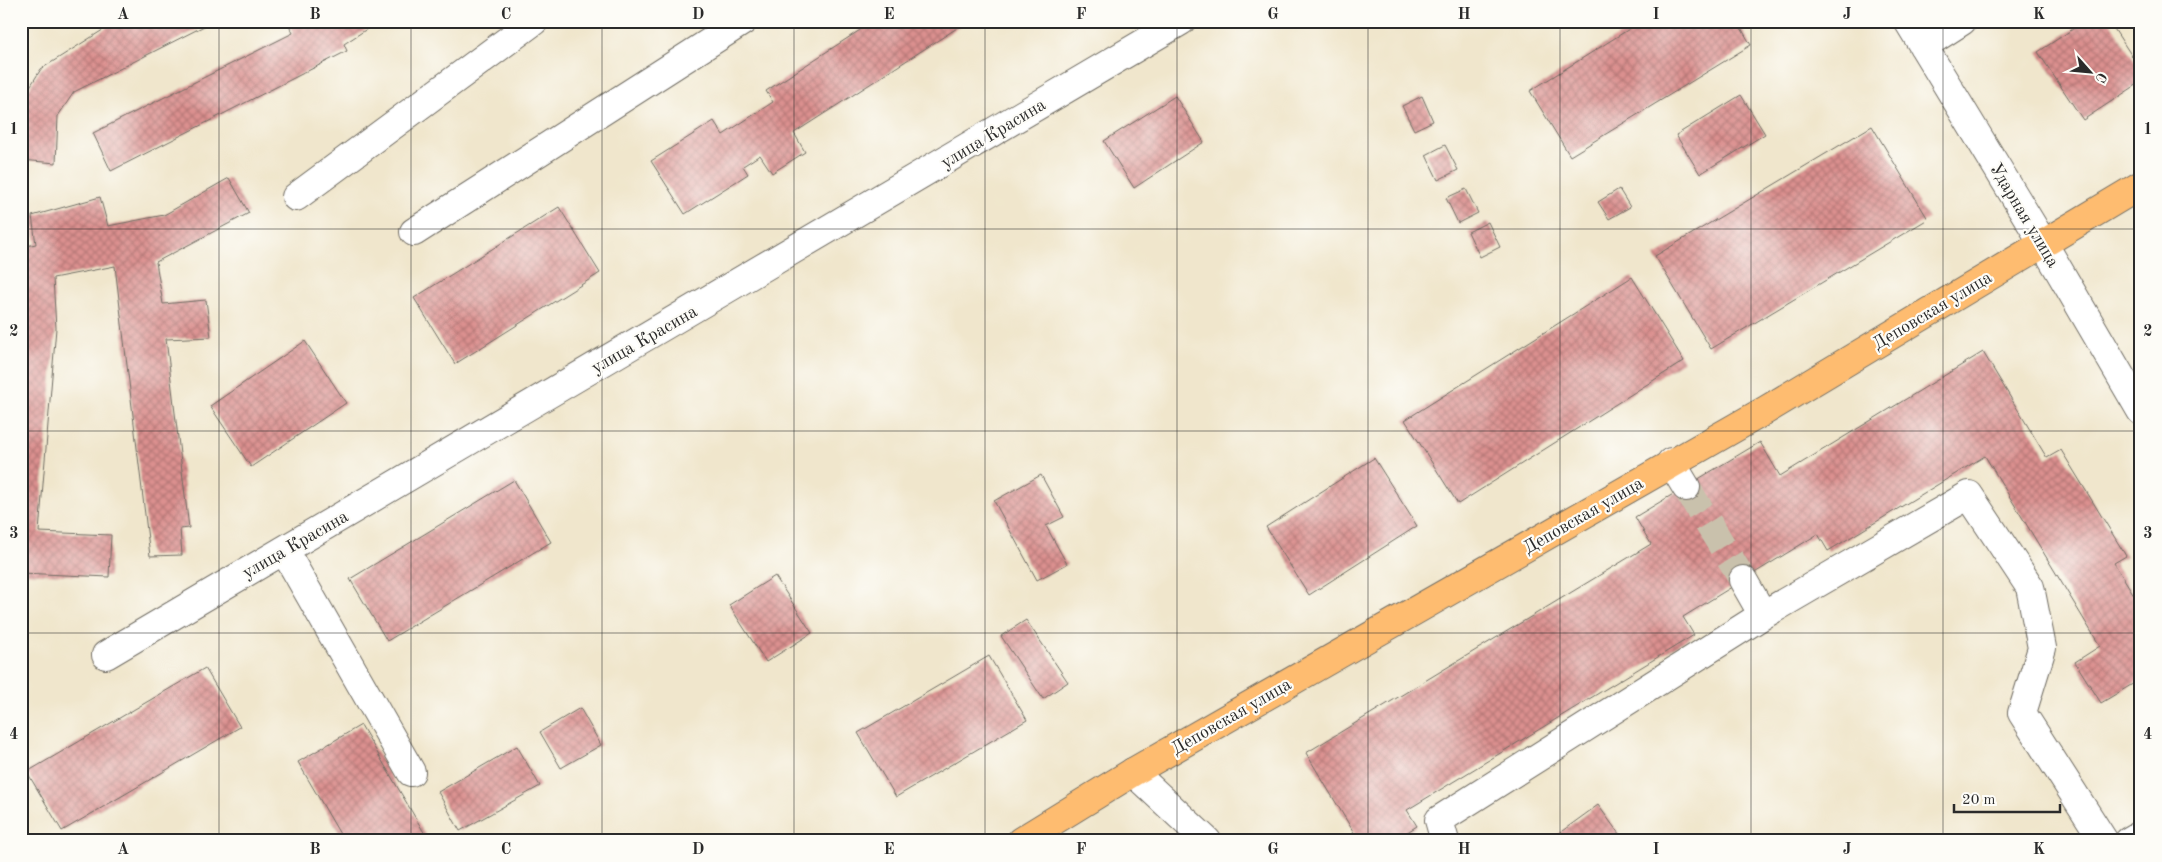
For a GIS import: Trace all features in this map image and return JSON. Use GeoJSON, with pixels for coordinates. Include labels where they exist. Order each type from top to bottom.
{"type":"FeatureCollection","features":[{"type":"Feature","properties":{"kind":"main road","name":"Деповская улица"},"geometry":{"type":"LineString","coordinates":[[1022,841],[1133,772],[1585,515],[1671,462],[1766,410],[2141,185]]}},
{"type":"Feature","properties":{"kind":"street"},"geometry":{"type":"LineString","coordinates":[[296,197],[534,21]]}},
{"type":"Feature","properties":{"kind":"street"},"geometry":{"type":"LineString","coordinates":[[414,232],[743,21]]}},
{"type":"Feature","properties":{"kind":"street","name":"улица Красина"},"geometry":{"type":"LineString","coordinates":[[106,655],[1182,21]]}},
{"type":"Feature","properties":{"kind":"street","name":"Ударная улица"},"geometry":{"type":"LineString","coordinates":[[1908,21],[2043,243],[2141,411]]}},
{"type":"Feature","properties":{"kind":"street"},"geometry":{"type":"LineString","coordinates":[[1923,46],[1962,21]]}},
{"type":"Feature","properties":{"kind":"street"},"geometry":{"type":"LineString","coordinates":[[1671,462],[1686,487]]}},
{"type":"Feature","properties":{"kind":"street"},"geometry":{"type":"LineString","coordinates":[[1445,841],[1438,820],[1763,615],[1969,495],[2030,587],[2042,648],[2022,714],[2104,841]]}},
{"type":"Feature","properties":{"kind":"street"},"geometry":{"type":"LineString","coordinates":[[284,550],[411,772]]}},
{"type":"Feature","properties":{"kind":"street"},"geometry":{"type":"LineString","coordinates":[[1743,580],[1763,615]]}},
{"type":"Feature","properties":{"kind":"street"},"geometry":{"type":"LineString","coordinates":[[1133,772],[1207,841]]}},
{"type":"Feature","properties":{"kind":"street"},"geometry":{"type":"LineString","coordinates":[[2129,841],[2141,834]]}},
{"type":"Feature","properties":{"kind":"building"},"geometry":{"type":"Polygon","coordinates":[[[117,21],[214,21],[74,92],[58,116],[56,163],[21,160],[21,101],[41,69],[117,21]]]}},
{"type":"Feature","properties":{"kind":"building"},"geometry":{"type":"Polygon","coordinates":[[[287,21],[379,21],[344,44],[347,51],[111,171],[93,133],[293,33],[287,21]]]}},
{"type":"Feature","properties":{"kind":"building"},"geometry":{"type":"Polygon","coordinates":[[[874,21],[968,21],[794,133],[805,152],[772,173],[760,155],[743,166],[748,174],[685,214],[651,161],[714,121],[723,135],[773,102],[766,91],[874,21]]]}},
{"type":"Feature","properties":{"kind":"building"},"geometry":{"type":"Polygon","coordinates":[[[1642,21],[1737,21],[1751,45],[1570,156],[1530,91],[1642,21]]]}},
{"type":"Feature","properties":{"kind":"building"},"geometry":{"type":"Polygon","coordinates":[[[2085,21],[2109,21],[2141,70],[2141,82],[2083,120],[2038,52],[2085,21]]]}},
{"type":"Feature","properties":{"kind":"building"},"geometry":{"type":"Polygon","coordinates":[[[1741,95],[1765,134],[1700,174],[1676,135],[1741,95]]]}},
{"type":"Feature","properties":{"kind":"building"},"geometry":{"type":"Polygon","coordinates":[[[1175,96],[1204,142],[1134,188],[1104,141],[1175,96]]]}},
{"type":"Feature","properties":{"kind":"building"},"geometry":{"type":"Polygon","coordinates":[[[1422,96],[1433,121],[1414,130],[1402,106],[1422,96]]]}},
{"type":"Feature","properties":{"kind":"building"},"geometry":{"type":"Polygon","coordinates":[[[1872,126],[1928,219],[1711,349],[1655,256],[1872,126]]]}},
{"type":"Feature","properties":{"kind":"building"},"geometry":{"type":"Polygon","coordinates":[[[1445,145],[1458,170],[1438,180],[1426,155],[1445,145]]]}},
{"type":"Feature","properties":{"kind":"building"},"geometry":{"type":"Polygon","coordinates":[[[229,178],[249,213],[156,262],[163,304],[206,300],[211,337],[166,339],[189,528],[180,529],[182,555],[150,556],[115,266],[53,278],[56,328],[39,532],[111,535],[109,577],[21,573],[21,247],[36,244],[32,216],[100,197],[108,226],[164,215],[229,178]]]}},
{"type":"Feature","properties":{"kind":"building"},"geometry":{"type":"Polygon","coordinates":[[[1466,189],[1478,213],[1458,223],[1446,198],[1466,189]]]}},
{"type":"Feature","properties":{"kind":"building"},"geometry":{"type":"Polygon","coordinates":[[[1619,189],[1630,207],[1609,219],[1598,202],[1619,189]]]}},
{"type":"Feature","properties":{"kind":"building"},"geometry":{"type":"Polygon","coordinates":[[[559,207],[600,273],[455,364],[414,298],[559,207]]]}},
{"type":"Feature","properties":{"kind":"building"},"geometry":{"type":"Polygon","coordinates":[[[1488,222],[1500,247],[1480,257],[1468,232],[1488,222]]]}},
{"type":"Feature","properties":{"kind":"building"},"geometry":{"type":"Polygon","coordinates":[[[1632,277],[1684,361],[1458,504],[1405,420],[1632,277]]]}},
{"type":"Feature","properties":{"kind":"building"},"geometry":{"type":"Polygon","coordinates":[[[305,341],[346,403],[251,467],[210,406],[305,341]]]}},
{"type":"Feature","properties":{"kind":"building"},"geometry":{"type":"Polygon","coordinates":[[[1983,352],[2047,458],[2061,450],[2126,556],[2114,563],[2141,606],[2141,679],[2101,703],[2075,662],[2100,646],[1985,456],[1828,551],[1818,534],[1683,617],[1694,635],[1407,810],[1417,826],[1393,841],[1359,841],[1306,753],[1651,544],[1635,517],[1760,442],[1780,476],[1983,352]]]}},
{"type":"Feature","properties":{"kind":"building"},"geometry":{"type":"Polygon","coordinates":[[[1374,458],[1417,526],[1309,595],[1266,527],[1374,458]]]}},
{"type":"Feature","properties":{"kind":"building"},"geometry":{"type":"Polygon","coordinates":[[[1041,475],[1064,517],[1046,526],[1067,564],[1037,580],[994,501],[1041,475]]]}},
{"type":"Feature","properties":{"kind":"building"},"geometry":{"type":"Polygon","coordinates":[[[514,480],[551,542],[387,641],[350,579],[514,480]]]}},
{"type":"Feature","properties":{"kind":"building"},"geometry":{"type":"Polygon","coordinates":[[[775,576],[812,633],[766,662],[729,605],[775,576]]]}},
{"type":"Feature","properties":{"kind":"building"},"geometry":{"type":"Polygon","coordinates":[[[1026,620],[1068,682],[1043,699],[1001,636],[1026,620]]]}},
{"type":"Feature","properties":{"kind":"building"},"geometry":{"type":"Polygon","coordinates":[[[989,656],[1027,720],[896,797],[858,733],[989,656]]]}},
{"type":"Feature","properties":{"kind":"building"},"geometry":{"type":"Polygon","coordinates":[[[205,668],[240,727],[62,831],[27,772],[205,668]]]}},
{"type":"Feature","properties":{"kind":"building"},"geometry":{"type":"Polygon","coordinates":[[[580,708],[601,745],[561,768],[540,732],[580,708]]]}},
{"type":"Feature","properties":{"kind":"building"},"geometry":{"type":"Polygon","coordinates":[[[361,725],[429,841],[344,841],[298,762],[361,725]]]}},
{"type":"Feature","properties":{"kind":"building"},"geometry":{"type":"Polygon","coordinates":[[[517,746],[540,786],[460,831],[438,792],[517,746]]]}},
{"type":"Feature","properties":{"kind":"building"},"geometry":{"type":"Polygon","coordinates":[[[1598,805],[1622,838],[1618,841],[1553,841],[1551,839],[1598,805]]]}},
{"type":"Feature","properties":{"kind":"tunnel"},"geometry":{"type":"LineString","coordinates":[[1686,487],[1743,580]]}}]}
